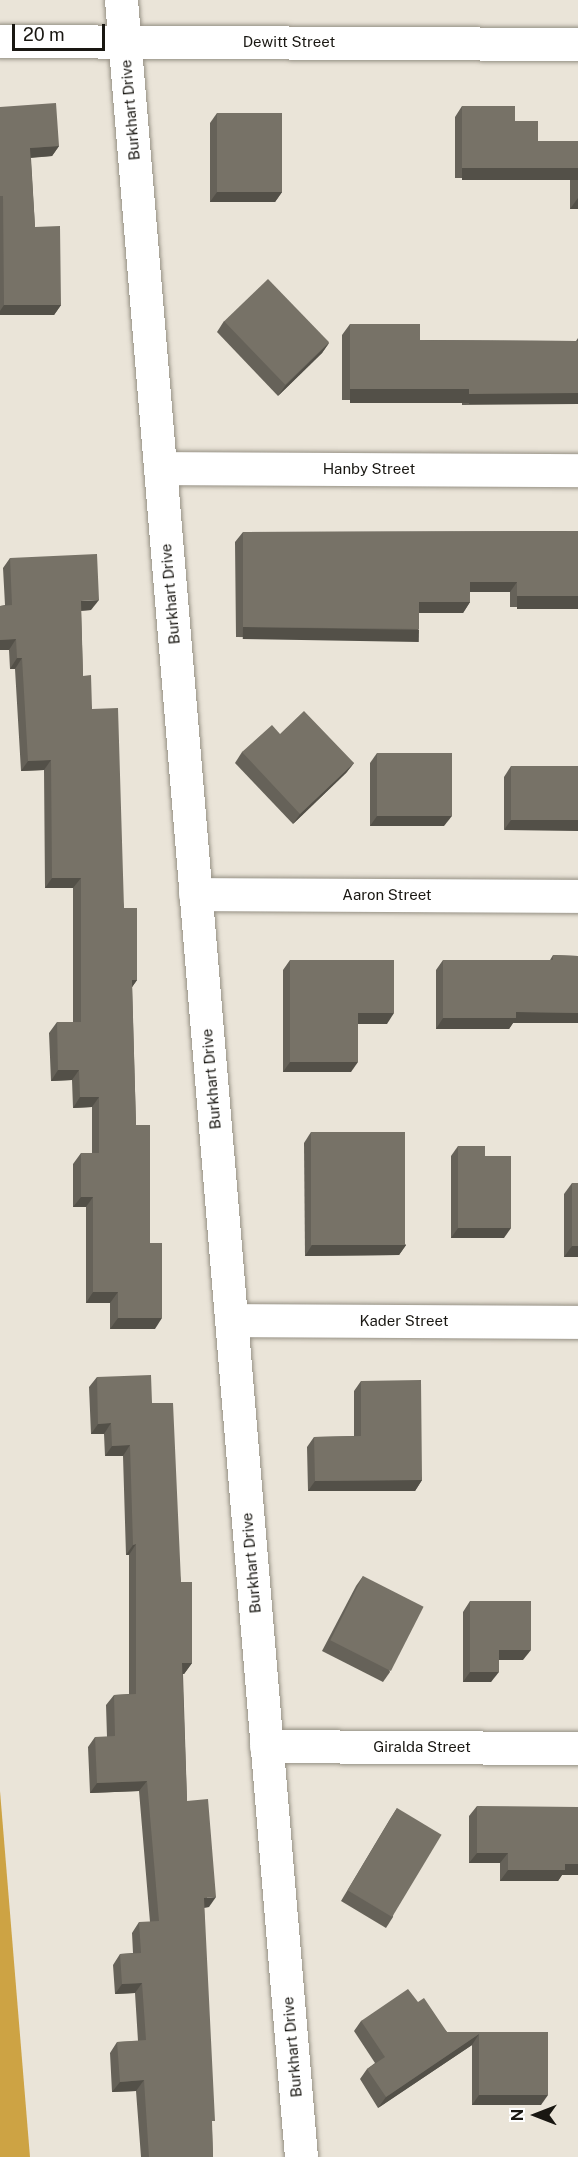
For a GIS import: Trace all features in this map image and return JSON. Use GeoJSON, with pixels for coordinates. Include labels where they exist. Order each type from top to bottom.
{"type":"FeatureCollection","features":[{"type":"Feature","properties":{"kind":"street","name":"Burkhart Drive"},"geometry":{"type":"LineString","coordinates":[[121,0],[301,2157]]}},
{"type":"Feature","properties":{"kind":"street","name":"Dewitt Street"},"geometry":{"type":"LineString","coordinates":[[0,41],[578,44]]}},
{"type":"Feature","properties":{"kind":"street","name":"Hanby Street"},"geometry":{"type":"LineString","coordinates":[[160,468],[578,470]]}},
{"type":"Feature","properties":{"kind":"street","name":"Aaron Street"},"geometry":{"type":"LineString","coordinates":[[195,894],[578,896]]}},
{"type":"Feature","properties":{"kind":"street","name":"Kader Street"},"geometry":{"type":"LineString","coordinates":[[231,1320],[578,1322]]}},
{"type":"Feature","properties":{"kind":"street","name":"Giralda Street"},"geometry":{"type":"LineString","coordinates":[[266,1746],[578,1748]]}},
{"type":"Feature","properties":{"kind":"shaded area"},"geometry":{"type":"Polygon","coordinates":[[[0,1791],[30,2157],[0,2157],[0,1791]]]}},
{"type":"Feature","properties":{"kind":"building"},"geometry":{"type":"Polygon","coordinates":[[[56,103],[59,146],[30,148],[35,227],[60,226],[61,305],[4,305],[0,107],[56,103]]]}},
{"type":"Feature","properties":{"kind":"building"},"geometry":{"type":"Polygon","coordinates":[[[462,106],[515,106],[515,121],[538,121],[538,141],[578,141],[578,168],[462,168],[462,106]]]}},
{"type":"Feature","properties":{"kind":"building"},"geometry":{"type":"Polygon","coordinates":[[[217,113],[282,113],[282,192],[217,192],[217,113]]]}},
{"type":"Feature","properties":{"kind":"building"},"geometry":{"type":"Polygon","coordinates":[[[268,279],[329,342],[285,385],[224,321],[268,279]]]}},
{"type":"Feature","properties":{"kind":"building"},"geometry":{"type":"Polygon","coordinates":[[[350,324],[420,324],[420,340],[578,341],[578,393],[469,394],[469,389],[350,389],[350,324]]]}},
{"type":"Feature","properties":{"kind":"building"},"geometry":{"type":"Polygon","coordinates":[[[578,531],[578,596],[517,596],[517,582],[470,582],[470,602],[419,602],[419,629],[243,627],[243,532],[578,531]]]}},
{"type":"Feature","properties":{"kind":"building"},"geometry":{"type":"Polygon","coordinates":[[[97,554],[99,600],[81,601],[83,676],[91,675],[92,709],[118,708],[124,908],[137,908],[137,980],[132,980],[136,1125],[150,1125],[150,1243],[162,1243],[162,1318],[118,1318],[118,1292],[93,1292],[93,1197],[81,1197],[81,1153],[99,1153],[99,1097],[80,1097],[79,1070],[58,1070],[57,1022],[81,1022],[81,878],[52,878],[51,760],[28,761],[22,658],[17,658],[16,639],[0,640],[0,606],[12,605],[10,558],[97,554]]]}},
{"type":"Feature","properties":{"kind":"building"},"geometry":{"type":"Polygon","coordinates":[[[304,711],[354,763],[300,814],[242,752],[272,725],[280,734],[304,711]]]}},
{"type":"Feature","properties":{"kind":"building"},"geometry":{"type":"Polygon","coordinates":[[[377,753],[452,753],[452,816],[377,816],[377,753]]]}},
{"type":"Feature","properties":{"kind":"building"},"geometry":{"type":"Polygon","coordinates":[[[511,766],[578,766],[578,820],[511,820],[511,766]]]}},
{"type":"Feature","properties":{"kind":"building"},"geometry":{"type":"Polygon","coordinates":[[[553,955],[578,956],[578,1013],[516,1012],[516,1018],[443,1018],[443,960],[553,960],[553,955]]]}},
{"type":"Feature","properties":{"kind":"building"},"geometry":{"type":"Polygon","coordinates":[[[290,960],[394,960],[394,1013],[358,1013],[358,1062],[290,1062],[290,960]]]}},
{"type":"Feature","properties":{"kind":"building"},"geometry":{"type":"Polygon","coordinates":[[[311,1132],[405,1132],[405,1245],[311,1245],[311,1132]]]}},
{"type":"Feature","properties":{"kind":"building"},"geometry":{"type":"Polygon","coordinates":[[[458,1146],[485,1146],[485,1156],[511,1156],[511,1228],[458,1228],[458,1146]]]}},
{"type":"Feature","properties":{"kind":"building"},"geometry":{"type":"Polygon","coordinates":[[[572,1183],[578,1183],[578,1246],[572,1246],[572,1183]]]}},
{"type":"Feature","properties":{"kind":"building"},"geometry":{"type":"Polygon","coordinates":[[[151,1375],[152,1403],[173,1403],[181,1582],[192,1582],[192,1663],[182,1663],[187,1801],[208,1799],[216,1897],[204,1898],[215,2121],[212,2121],[213,2157],[149,2157],[144,2080],[120,2082],[117,2042],[146,2040],[142,1983],[122,1984],[120,1954],[141,1953],[139,1922],[159,1921],[147,1781],[97,1783],[95,1737],[115,1736],[114,1695],[136,1694],[136,1544],[133,1545],[130,1445],[112,1446],[111,1423],[98,1424],[97,1377],[151,1375]]]}},
{"type":"Feature","properties":{"kind":"building"},"geometry":{"type":"Polygon","coordinates":[[[421,1380],[422,1480],[315,1481],[314,1437],[361,1436],[361,1381],[421,1380]]]}},
{"type":"Feature","properties":{"kind":"building"},"geometry":{"type":"Polygon","coordinates":[[[363,1576],[424,1607],[391,1671],[330,1640],[363,1576]]]}},
{"type":"Feature","properties":{"kind":"building"},"geometry":{"type":"Polygon","coordinates":[[[470,1601],[531,1601],[531,1650],[499,1650],[499,1672],[470,1672],[470,1601]]]}},
{"type":"Feature","properties":{"kind":"building"},"geometry":{"type":"Polygon","coordinates":[[[477,1806],[578,1807],[578,1864],[565,1864],[565,1870],[508,1870],[508,1853],[477,1853],[477,1806]]]}},
{"type":"Feature","properties":{"kind":"building"},"geometry":{"type":"Polygon","coordinates":[[[397,1808],[442,1835],[392,1917],[348,1890],[397,1808]]]}},
{"type":"Feature","properties":{"kind":"building"},"geometry":{"type":"Polygon","coordinates":[[[408,1989],[418,2002],[424,1998],[447,2032],[548,2032],[548,2095],[479,2095],[479,2034],[386,2097],[367,2069],[385,2057],[361,2021],[408,1989]]]}}]}
